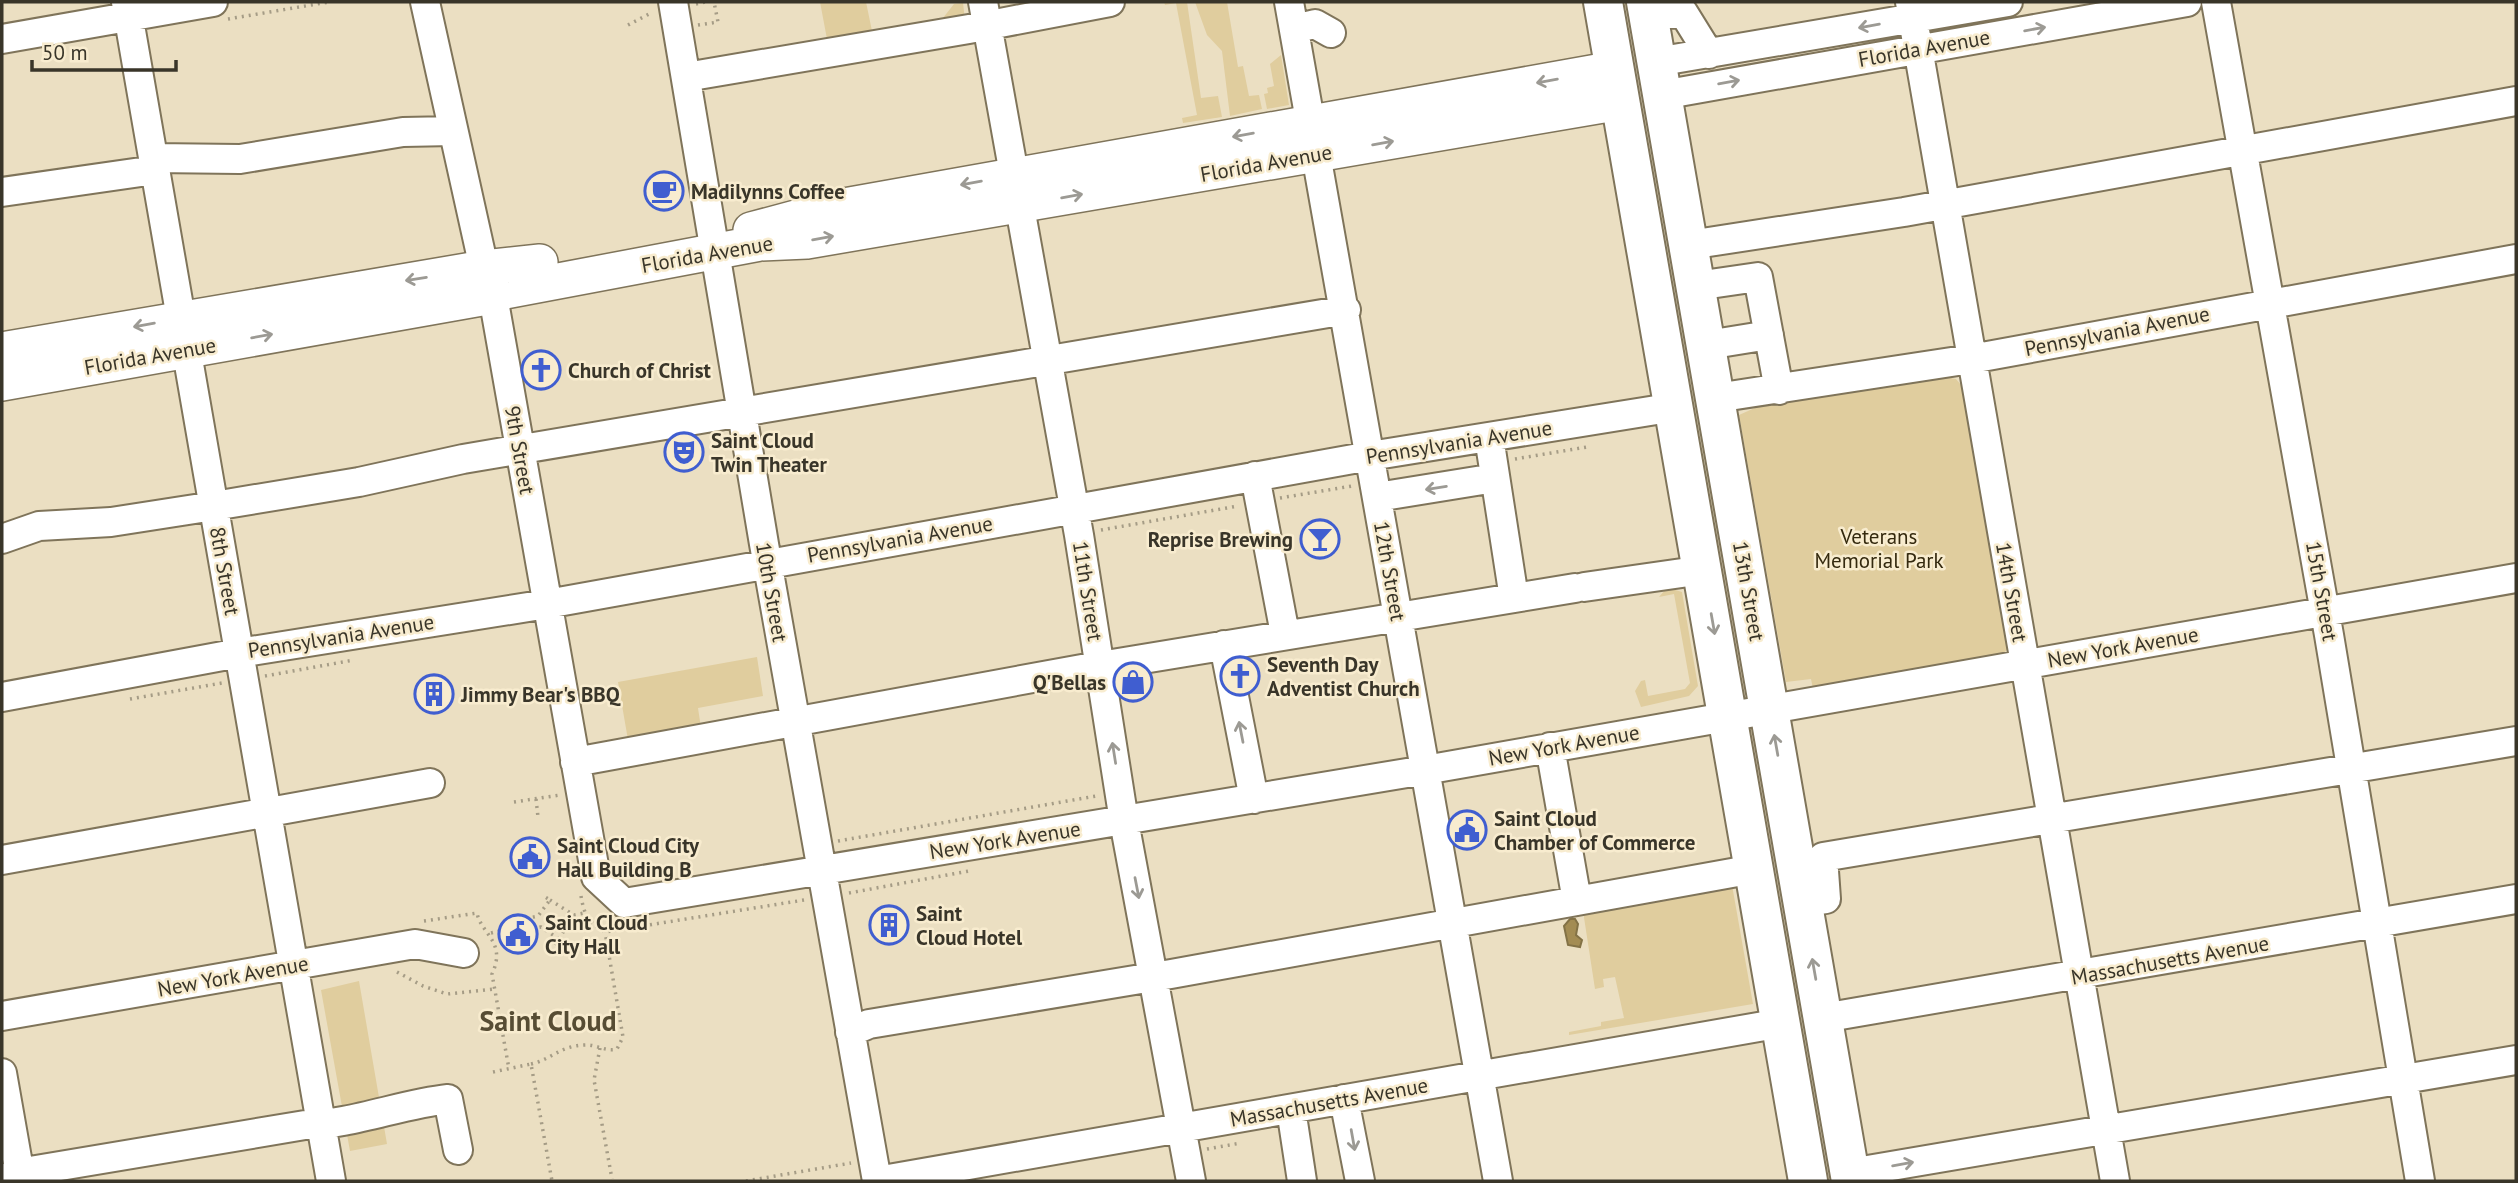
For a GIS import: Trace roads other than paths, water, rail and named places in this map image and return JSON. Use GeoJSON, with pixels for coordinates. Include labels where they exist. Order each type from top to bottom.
{"type":"FeatureCollection","features":[{"type":"Feature","properties":{"kind":"highway","name":"13th Street"},"geometry":{"type":"LineString","coordinates":[[1603,2],[1808,1181]]}},
{"type":"Feature","properties":{"kind":"highway"},"geometry":{"type":"LineString","coordinates":[[1638,7],[1628,45],[1633,57],[1659,78]]}},
{"type":"Feature","properties":{"kind":"highway","name":"13th Street"},"geometry":{"type":"LineString","coordinates":[[1659,78],[1851,1177]]}},
{"type":"Feature","properties":{"kind":"highway"},"geometry":{"type":"LineString","coordinates":[[1618,85],[1643,108],[1664,215],[1689,246]]}},
{"type":"Feature","properties":{"kind":"highway"},"geometry":{"type":"LineString","coordinates":[[1649,261],[1666,271],[1688,378],[1698,390],[1716,398]]}},
{"type":"Feature","properties":{"kind":"highway"},"geometry":{"type":"LineString","coordinates":[[1675,407],[1695,421],[1702,436],[1718,531],[1746,574]]}},
{"type":"Feature","properties":{"kind":"highway"},"geometry":{"type":"LineString","coordinates":[[1754,869],[1776,899],[1795,996],[1804,1007],[1823,1018]]}},
{"type":"Feature","properties":{"kind":"highway"},"geometry":{"type":"LineString","coordinates":[[1781,1023],[1800,1034],[1809,1052],[1825,1151],[1851,1177]]}},
{"type":"Feature","properties":{"kind":"main road","name":"Florida Avenue"},"geometry":{"type":"LineString","coordinates":[[2,350],[184,334],[488,282],[505,291],[714,245],[807,241],[1019,190],[1618,85]]}},
{"type":"Feature","properties":{"kind":"main road","name":"Florida Avenue"},"geometry":{"type":"LineString","coordinates":[[2,383],[184,334]]}},
{"type":"Feature","properties":{"kind":"street"},"geometry":{"type":"LineString","coordinates":[[2,39],[127,9],[213,2]]}},
{"type":"Feature","properties":{"kind":"street","name":"9th Street"},"geometry":{"type":"LineString","coordinates":[[425,2],[488,282],[520,450],[547,604],[570,773],[596,877],[613,896]]}},
{"type":"Feature","properties":{"kind":"street","name":"10th Street"},"geometry":{"type":"LineString","coordinates":[[673,2],[767,563],[877,1181]]}},
{"type":"Feature","properties":{"kind":"street"},"geometry":{"type":"LineString","coordinates":[[686,77],[985,14],[1110,2]]}},
{"type":"Feature","properties":{"kind":"street","name":"12th Street"},"geometry":{"type":"LineString","coordinates":[[1289,2],[1346,310],[1498,1181]]}},
{"type":"Feature","properties":{"kind":"street","name":"Florida Avenue"},"geometry":{"type":"LineString","coordinates":[[1659,78],[1709,54],[1912,10],[2008,2]]}},
{"type":"Feature","properties":{"kind":"street","name":"Florida Avenue"},"geometry":{"type":"LineString","coordinates":[[1659,78],[1920,49],[2187,2]]}},
{"type":"Feature","properties":{"kind":"street","name":"15th Street"},"geometry":{"type":"LineString","coordinates":[[2216,2],[2325,610],[2420,1181]]}},
{"type":"Feature","properties":{"kind":"street"},"geometry":{"type":"LineString","coordinates":[[1638,7],[1683,12],[1709,54]]}},
{"type":"Feature","properties":{"kind":"street","name":"8th Street"},"geometry":{"type":"LineString","coordinates":[[127,9],[331,1181]]}},
{"type":"Feature","properties":{"kind":"street","name":"14th Street"},"geometry":{"type":"LineString","coordinates":[[1912,10],[2115,1181]]}},
{"type":"Feature","properties":{"kind":"street","name":"11th Street"},"geometry":{"type":"LineString","coordinates":[[985,14],[1019,190],[1125,821],[1191,1181]]}},
{"type":"Feature","properties":{"kind":"street"},"geometry":{"type":"LineString","coordinates":[[1294,29],[1315,24],[1331,33]]}},
{"type":"Feature","properties":{"kind":"street"},"geometry":{"type":"LineString","coordinates":[[1689,246],[1946,204],[2516,101]]}},
{"type":"Feature","properties":{"kind":"street"},"geometry":{"type":"LineString","coordinates":[[2,192],[154,164],[240,159],[403,132],[453,131]]}},
{"type":"Feature","properties":{"kind":"street","name":"Pennsylvania Avenue"},"geometry":{"type":"LineString","coordinates":[[1716,398],[1971,359],[2270,302],[2516,259]]}},
{"type":"Feature","properties":{"kind":"street"},"geometry":{"type":"LineString","coordinates":[[1696,286],[1758,277],[1779,390]]}},
{"type":"Feature","properties":{"kind":"street"},"geometry":{"type":"LineString","coordinates":[[2,539],[39,526],[99,523],[214,506],[741,411],[1346,310]]}},
{"type":"Feature","properties":{"kind":"street"},"geometry":{"type":"LineString","coordinates":[[1707,345],[1769,335]]}},
{"type":"Feature","properties":{"kind":"street","name":"Pennsylvania Avenue"},"geometry":{"type":"LineString","coordinates":[[2,697],[239,653],[547,604],[1370,456],[1492,459],[1675,407]]}},
{"type":"Feature","properties":{"kind":"street"},"geometry":{"type":"LineString","coordinates":[[1377,497],[1492,459],[1514,598]]}},
{"type":"Feature","properties":{"kind":"street"},"geometry":{"type":"LineString","coordinates":[[1255,476],[1285,634]]}},
{"type":"Feature","properties":{"kind":"street"},"geometry":{"type":"LineString","coordinates":[[570,773],[794,719],[1285,634],[1703,570]]}},
{"type":"Feature","properties":{"kind":"street","name":"New York Avenue"},"geometry":{"type":"LineString","coordinates":[[613,896],[624,903],[823,884],[1125,821],[2516,578]]}},
{"type":"Feature","properties":{"kind":"street"},"geometry":{"type":"LineString","coordinates":[[1224,645],[1254,799]]}},
{"type":"Feature","properties":{"kind":"street"},"geometry":{"type":"LineString","coordinates":[[1803,902],[1826,900],[1823,857],[2516,741]]}},
{"type":"Feature","properties":{"kind":"street"},"geometry":{"type":"LineString","coordinates":[[1550,747],[1577,901]]}},
{"type":"Feature","properties":{"kind":"street"},"geometry":{"type":"LineString","coordinates":[[2,860],[430,783]]}},
{"type":"Feature","properties":{"kind":"street"},"geometry":{"type":"LineString","coordinates":[[850,1032],[869,1024],[1154,977],[1754,869]]}},
{"type":"Feature","properties":{"kind":"street","name":"Massachusetts Avenue"},"geometry":{"type":"LineString","coordinates":[[1823,1018],[2516,899]]}},
{"type":"Feature","properties":{"kind":"street","name":"New York Avenue"},"geometry":{"type":"LineString","coordinates":[[2,1016],[415,944],[464,953]]}},
{"type":"Feature","properties":{"kind":"street","name":"Massachusetts Avenue"},"geometry":{"type":"LineString","coordinates":[[877,1181],[1781,1023]]}},
{"type":"Feature","properties":{"kind":"street"},"geometry":{"type":"LineString","coordinates":[[1851,1177],[1956,1154],[2107,1131],[2131,1123],[2516,1060]]}},
{"type":"Feature","properties":{"kind":"street"},"geometry":{"type":"LineString","coordinates":[[2,1073],[14,1178],[305,1125],[321,1125],[411,1103],[448,1099],[458,1150]]}},
{"type":"Feature","properties":{"kind":"street"},"geometry":{"type":"LineString","coordinates":[[1344,1099],[1360,1181]]}},
{"type":"Feature","properties":{"kind":"street"},"geometry":{"type":"LineString","coordinates":[[1291,1109],[1301,1181]]}},
{"type":"Feature","properties":{"kind":"place","name":"Madilynns Coffee"},"geometry":{"type":"Point","coordinates":[664,191]}},
{"type":"Feature","properties":{"kind":"place","name":"Church of Christ"},"geometry":{"type":"Point","coordinates":[541,370]}},
{"type":"Feature","properties":{"kind":"place","name":"Saint Cloud Twin Theater"},"geometry":{"type":"Point","coordinates":[684,452]}},
{"type":"Feature","properties":{"kind":"place","name":"Reprise Brewing"},"geometry":{"type":"Point","coordinates":[1320,539]}},
{"type":"Feature","properties":{"kind":"place","name":"Seventh Day Adventist Church"},"geometry":{"type":"Point","coordinates":[1240,676]}},
{"type":"Feature","properties":{"kind":"place","name":"Q'Bellas"},"geometry":{"type":"Point","coordinates":[1133,682]}},
{"type":"Feature","properties":{"kind":"place","name":"Jimmy Bear's BBQ"},"geometry":{"type":"Point","coordinates":[434,694]}},
{"type":"Feature","properties":{"kind":"place","name":"Saint Cloud Chamber of Commerce"},"geometry":{"type":"Point","coordinates":[1467,830]}},
{"type":"Feature","properties":{"kind":"place","name":"Saint Cloud City Hall Building B"},"geometry":{"type":"Point","coordinates":[530,857]}},
{"type":"Feature","properties":{"kind":"place","name":"Saint Cloud Hotel"},"geometry":{"type":"Point","coordinates":[889,925]}},
{"type":"Feature","properties":{"kind":"place","name":"Saint Cloud City Hall"},"geometry":{"type":"Point","coordinates":[518,934]}},
{"type":"Feature","properties":{"kind":"district","name":"Saint Cloud"},"geometry":{"type":"Point","coordinates":[548,1020]}},
{"type":"Feature","properties":{"kind":"park label","name":"Veterans Memorial Park"},"geometry":{"type":"Point","coordinates":[1879,548]}}]}
